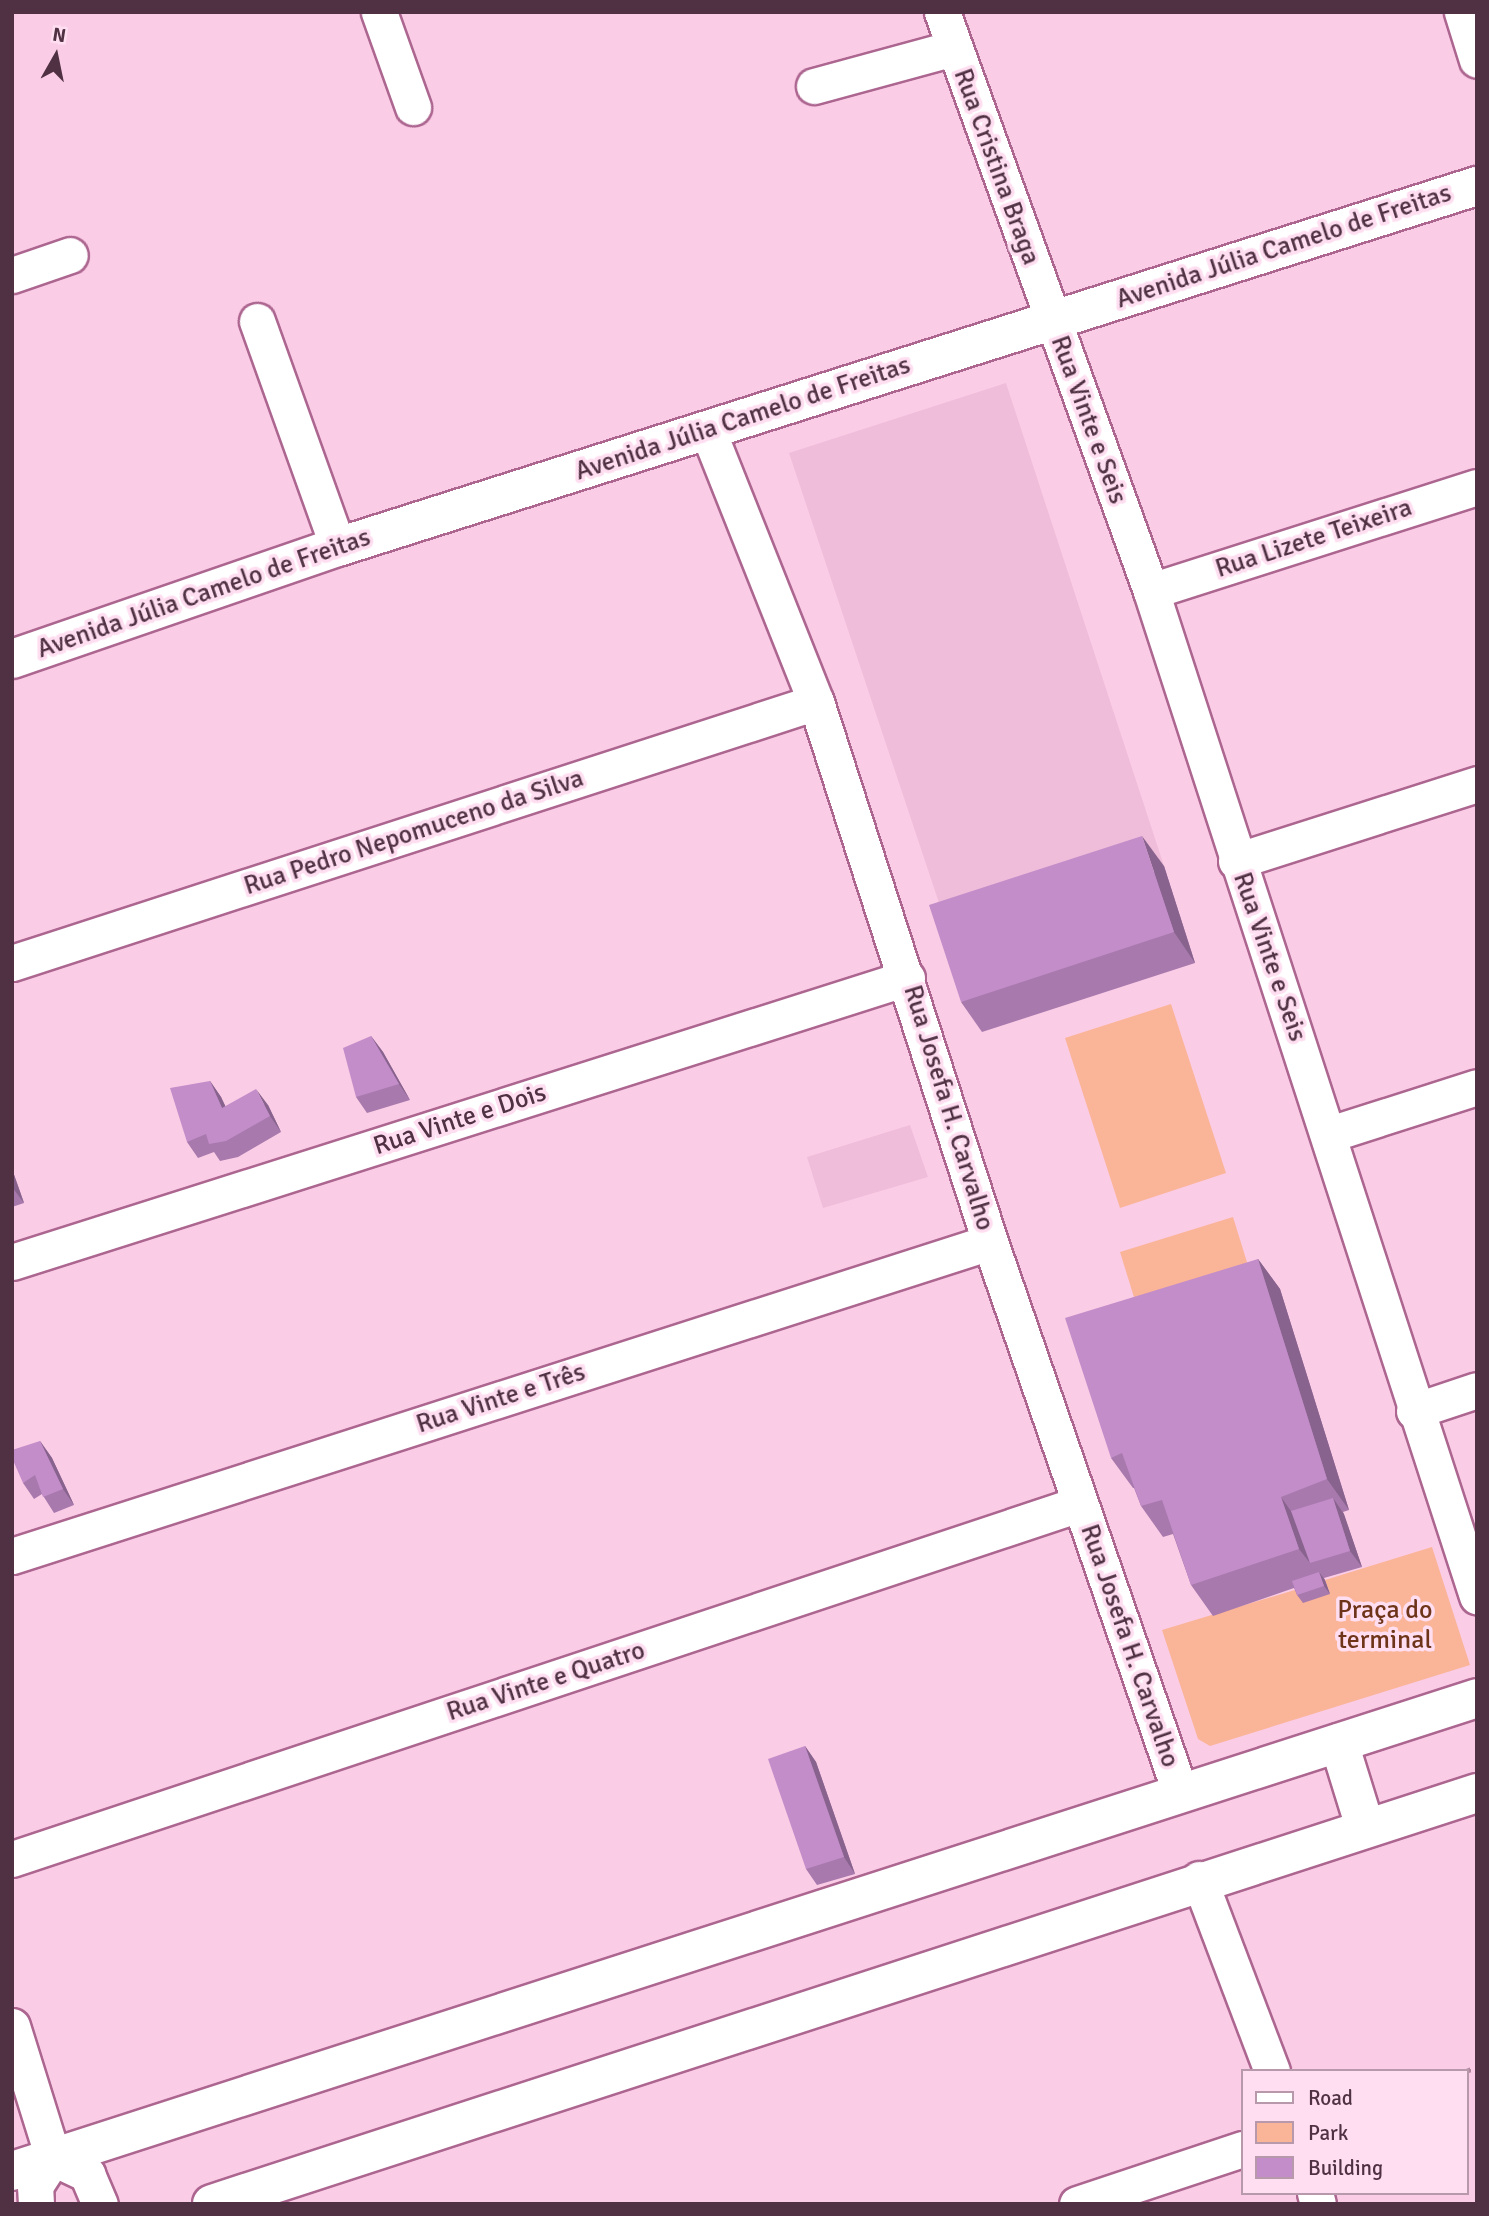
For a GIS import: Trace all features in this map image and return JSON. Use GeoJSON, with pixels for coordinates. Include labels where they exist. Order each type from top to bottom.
{"type":"FeatureCollection","features":[{"type":"Feature","properties":{"kind":"street"},"geometry":{"type":"LineString","coordinates":[[379,12],[413,107]]}},
{"type":"Feature","properties":{"kind":"street","name":"Rua Cristina Braga"},"geometry":{"type":"LineString","coordinates":[[942,12],[1051,321]]}},
{"type":"Feature","properties":{"kind":"street"},"geometry":{"type":"LineString","coordinates":[[1462,12],[1477,60]]}},
{"type":"Feature","properties":{"kind":"street"},"geometry":{"type":"LineString","coordinates":[[814,86],[954,48]]}},
{"type":"Feature","properties":{"kind":"street","name":"Avenida Júlia Camelo de Freitas"},"geometry":{"type":"LineString","coordinates":[[12,659],[338,547],[1477,186]]}},
{"type":"Feature","properties":{"kind":"street"},"geometry":{"type":"LineString","coordinates":[[12,275],[70,255]]}},
{"type":"Feature","properties":{"kind":"street"},"geometry":{"type":"LineString","coordinates":[[257,321],[338,547]]}},
{"type":"Feature","properties":{"kind":"street","name":"Rua Vinte e Seis"},"geometry":{"type":"LineString","coordinates":[[1051,321],[1151,591],[1236,861],[1330,1134],[1414,1411],[1477,1596]]}},
{"type":"Feature","properties":{"kind":"street","name":"Rua Josefa H. Carvalho"},"geometry":{"type":"LineString","coordinates":[[708,431],[816,702],[907,978],[989,1242],[1179,1789]]}},
{"type":"Feature","properties":{"kind":"street","name":"Rua Lizete Teixeira"},"geometry":{"type":"LineString","coordinates":[[1151,591],[1477,487]]}},
{"type":"Feature","properties":{"kind":"street","name":"Rua Pedro Nepomuceno da Silva"},"geometry":{"type":"LineString","coordinates":[[12,964],[816,702]]}},
{"type":"Feature","properties":{"kind":"street"},"geometry":{"type":"LineString","coordinates":[[1236,861],[1477,785]]}},
{"type":"Feature","properties":{"kind":"street","name":"Rua Vinte e Dois"},"geometry":{"type":"LineString","coordinates":[[12,1262],[907,978]]}},
{"type":"Feature","properties":{"kind":"street"},"geometry":{"type":"LineString","coordinates":[[1330,1134],[1477,1087]]}},
{"type":"Feature","properties":{"kind":"street","name":"Rua Vinte e Três"},"geometry":{"type":"LineString","coordinates":[[12,1556],[989,1242]]}},
{"type":"Feature","properties":{"kind":"street"},"geometry":{"type":"LineString","coordinates":[[1414,1411],[1477,1390]]}},
{"type":"Feature","properties":{"kind":"street","name":"Rua Vinte e Quatro"},"geometry":{"type":"LineString","coordinates":[[12,1859],[1079,1504]]}},
{"type":"Feature","properties":{"kind":"street"},"geometry":{"type":"LineString","coordinates":[[12,2171],[1179,1789],[1339,1743],[1477,1698]]}},
{"type":"Feature","properties":{"kind":"street"},"geometry":{"type":"LineString","coordinates":[[1339,1743],[1364,1824]]}},
{"type":"Feature","properties":{"kind":"street"},"geometry":{"type":"LineString","coordinates":[[212,2204],[1364,1824],[1477,1793]]}},
{"type":"Feature","properties":{"kind":"street"},"geometry":{"type":"LineString","coordinates":[[1199,1879],[1271,2069]]}},
{"type":"Feature","properties":{"kind":"street"},"geometry":{"type":"LineString","coordinates":[[12,2026],[53,2158],[87,2175],[100,2204]]}},
{"type":"Feature","properties":{"kind":"street"},"geometry":{"type":"LineString","coordinates":[[1077,2204],[1240,2150]]}},
{"type":"Feature","properties":{"kind":"street"},"geometry":{"type":"LineString","coordinates":[[36,2204],[35,2186],[53,2158]]}},
{"type":"Feature","properties":{"kind":"shaded area"},"geometry":{"type":"Polygon","coordinates":[[[1006,383],[1164,866],[950,936],[789,453],[1006,383]]]}},
{"type":"Feature","properties":{"kind":"shaded area"},"geometry":{"type":"Polygon","coordinates":[[[910,1125],[928,1177],[823,1208],[807,1157],[910,1125]]]}},
{"type":"Feature","properties":{"kind":"green space"},"geometry":{"type":"Polygon","coordinates":[[[1171,1004],[1226,1173],[1120,1208],[1065,1038],[1171,1004]]]}},
{"type":"Feature","properties":{"kind":"green space"},"geometry":{"type":"Polygon","coordinates":[[[1233,1217],[1255,1288],[1142,1323],[1120,1252],[1233,1217]]]}},
{"type":"Feature","properties":{"kind":"green space","name":"Praça do terminal"},"geometry":{"type":"Polygon","coordinates":[[[1432,1547],[1470,1665],[1210,1746],[1198,1739],[1162,1630],[1298,1589],[1330,1594],[1325,1580],[1432,1547]]]}},
{"type":"Feature","properties":{"kind":"building"},"geometry":{"type":"Polygon","coordinates":[[[1142,836],[1174,932],[961,1002],[929,905],[1142,836]]]}},
{"type":"Feature","properties":{"kind":"building"},"geometry":{"type":"Polygon","coordinates":[[[371,1036],[399,1084],[356,1097],[343,1048],[371,1036]]]}},
{"type":"Feature","properties":{"kind":"building"},"geometry":{"type":"Polygon","coordinates":[[[210,1081],[222,1108],[256,1089],[270,1116],[226,1141],[209,1144],[206,1134],[187,1142],[170,1088],[210,1081]]]}},
{"type":"Feature","properties":{"kind":"building"},"geometry":{"type":"Polygon","coordinates":[[[1258,1259],[1327,1479],[1281,1497],[1299,1549],[1191,1585],[1162,1500],[1141,1506],[1122,1453],[1111,1458],[1065,1318],[1258,1259]]]}},
{"type":"Feature","properties":{"kind":"building"},"geometry":{"type":"Polygon","coordinates":[[[40,1441],[63,1489],[43,1497],[35,1475],[23,1483],[12,1458],[12,1450],[40,1441]]]}},
{"type":"Feature","properties":{"kind":"building"},"geometry":{"type":"Polygon","coordinates":[[[1333,1498],[1350,1551],[1310,1563],[1291,1511],[1333,1498]]]}},
{"type":"Feature","properties":{"kind":"building"},"geometry":{"type":"Polygon","coordinates":[[[1319,1572],[1324,1586],[1297,1595],[1292,1581],[1319,1572]]]}},
{"type":"Feature","properties":{"kind":"building"},"geometry":{"type":"Polygon","coordinates":[[[805,1746],[844,1857],[806,1869],[768,1759],[805,1746]]]}}]}
